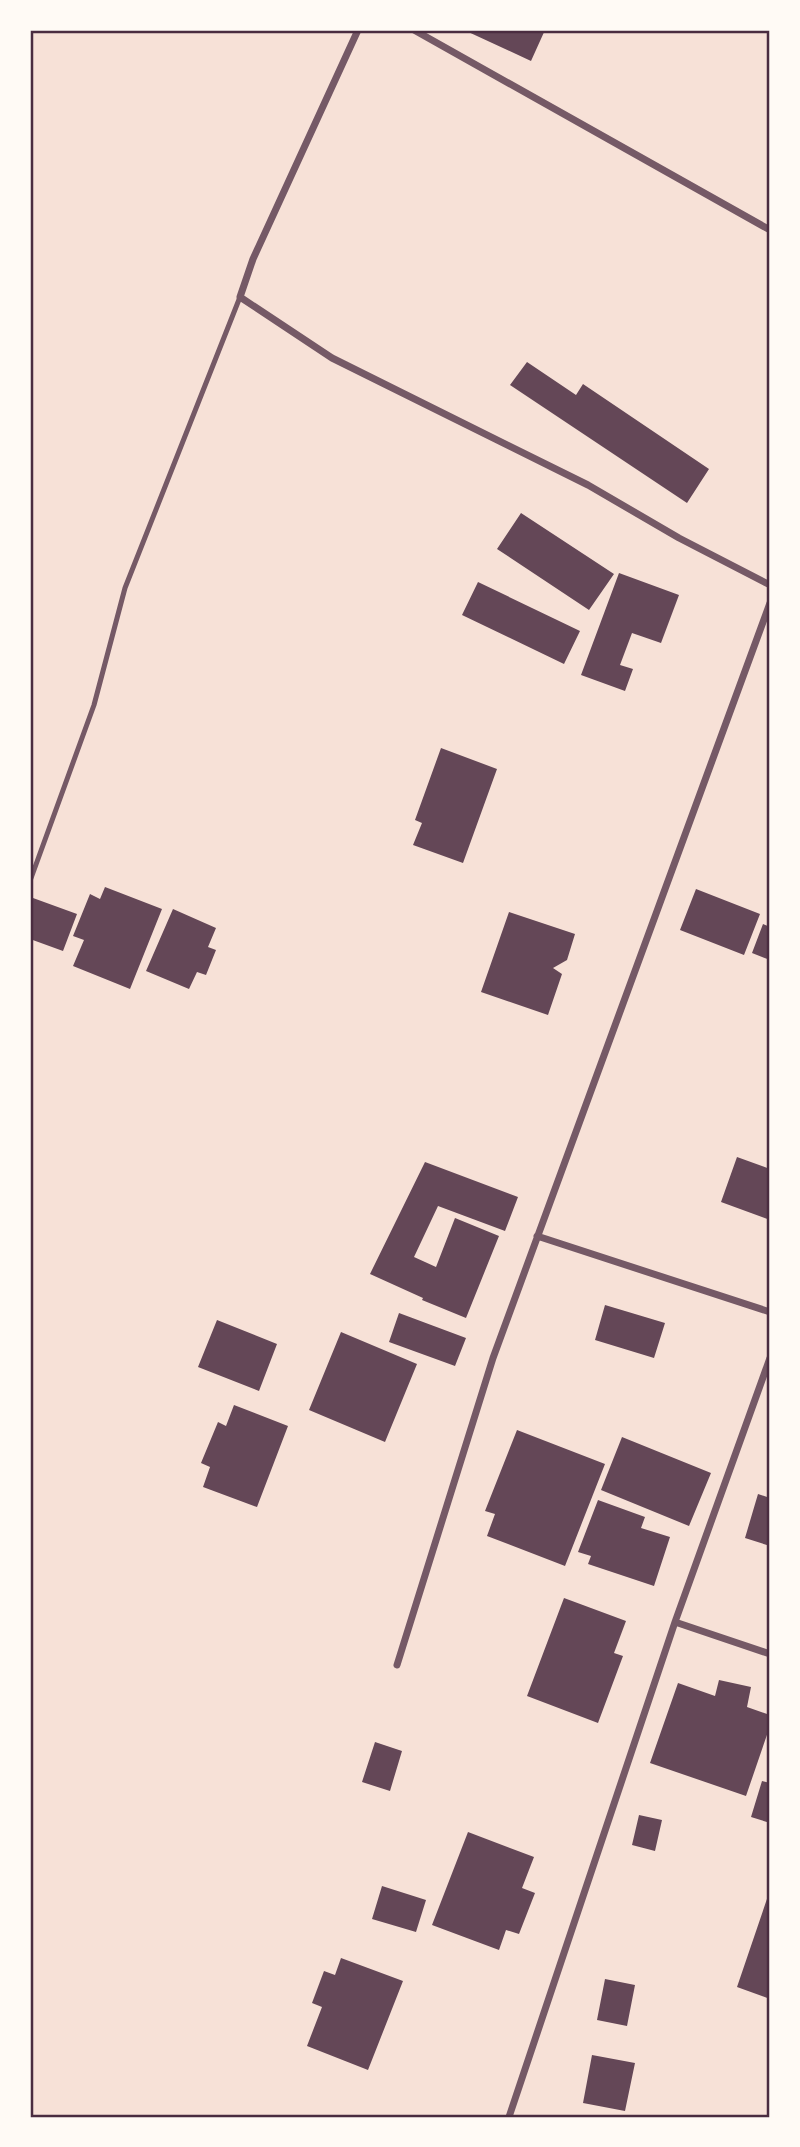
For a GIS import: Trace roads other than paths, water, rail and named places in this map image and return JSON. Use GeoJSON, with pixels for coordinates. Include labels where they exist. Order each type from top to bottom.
{"type":"FeatureCollection","features":[{"type":"Feature","properties":{"kind":"street"},"geometry":{"type":"LineString","coordinates":[[358,30],[253,259],[240,297],[332,358],[588,485],[679,538],[770,585]]}},
{"type":"Feature","properties":{"kind":"street"},"geometry":{"type":"LineString","coordinates":[[414,30],[770,230]]}},
{"type":"Feature","properties":{"kind":"street"},"geometry":{"type":"LineString","coordinates":[[397,1665],[493,1358],[770,603]]}},
{"type":"Feature","properties":{"kind":"street"},"geometry":{"type":"LineString","coordinates":[[537,1236],[770,1312]]}},
{"type":"Feature","properties":{"kind":"street"},"geometry":{"type":"LineString","coordinates":[[509,2117],[675,1622],[770,1358]]}},
{"type":"Feature","properties":{"kind":"street"},"geometry":{"type":"LineString","coordinates":[[675,1622],[770,1654]]}},
{"type":"Feature","properties":{"kind":"lane"},"geometry":{"type":"LineString","coordinates":[[30,881],[94,705],[125,588],[240,297]]}}]}
